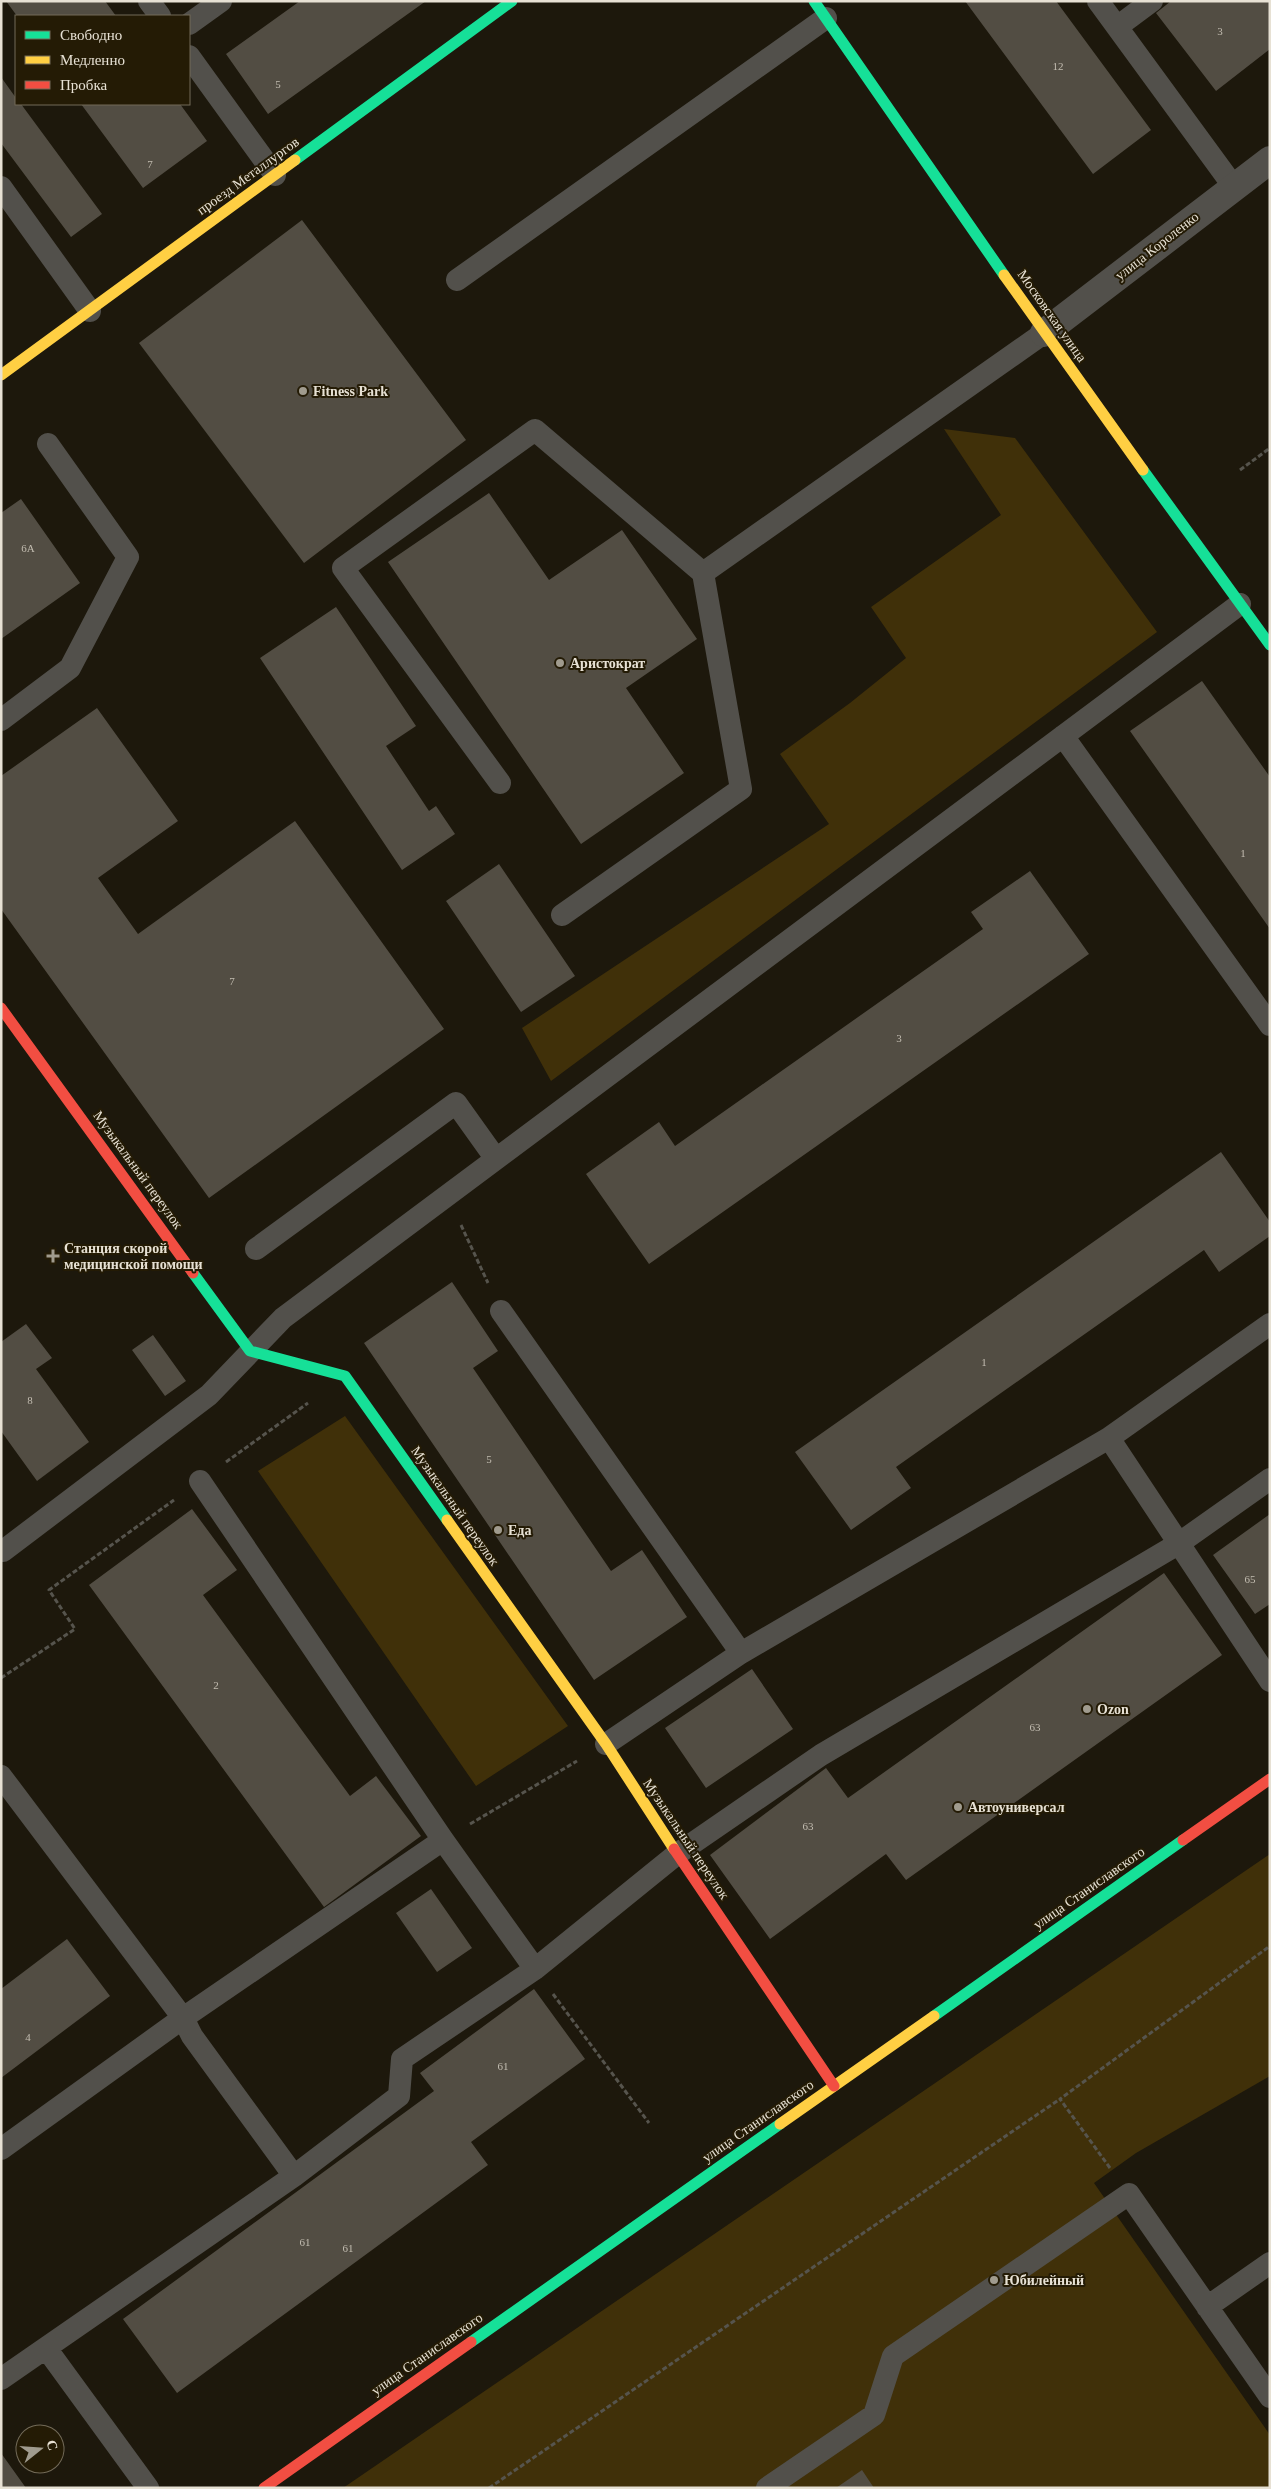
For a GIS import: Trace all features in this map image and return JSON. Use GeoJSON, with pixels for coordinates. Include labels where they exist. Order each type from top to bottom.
{"type":"FeatureCollection","features":[{"type":"Feature","properties":{"kind":"street","name":"проезд Металлургов"},"geometry":{"type":"LineString","coordinates":[[1,376],[512,1]]}},
{"type":"Feature","properties":{"kind":"street","name":"Московская улица"},"geometry":{"type":"LineString","coordinates":[[820,9],[1044,332],[1270,645]]}},
{"type":"Feature","properties":{"kind":"street","name":"улица Короленко"},"geometry":{"type":"LineString","coordinates":[[1044,332],[1270,160]]}},
{"type":"Feature","properties":{"kind":"street","name":"Музыкальный переулок"},"geometry":{"type":"LineString","coordinates":[[1,1008],[250,1351],[344,1376],[606,1744],[677,1854],[792,2021],[834,2086]]}},
{"type":"Feature","properties":{"kind":"street","name":"улица Станиславского"},"geometry":{"type":"LineString","coordinates":[[264,2488],[1270,1778]]}},
{"type":"Feature","properties":{"kind":"lane"},"geometry":{"type":"LineString","coordinates":[[149,1],[159,15]]}},
{"type":"Feature","properties":{"kind":"lane"},"geometry":{"type":"LineString","coordinates":[[190,23],[221,1]]}},
{"type":"Feature","properties":{"kind":"lane"},"geometry":{"type":"LineString","coordinates":[[1098,1],[1234,187]]}},
{"type":"Feature","properties":{"kind":"lane"},"geometry":{"type":"LineString","coordinates":[[1117,27],[1152,1]]}},
{"type":"Feature","properties":{"kind":"lane"},"geometry":{"type":"LineString","coordinates":[[457,280],[820,9]]}},
{"type":"Feature","properties":{"kind":"lane"},"geometry":{"type":"LineString","coordinates":[[190,57],[275,175]]}},
{"type":"Feature","properties":{"kind":"lane"},"geometry":{"type":"LineString","coordinates":[[1,187],[90,311]]}},
{"type":"Feature","properties":{"kind":"lane"},"geometry":{"type":"LineString","coordinates":[[703,573],[1044,332]]}},
{"type":"Feature","properties":{"kind":"lane"},"geometry":{"type":"LineString","coordinates":[[500,783],[343,568],[535,430],[703,573],[741,789],[562,915]]}},
{"type":"Feature","properties":{"kind":"lane"},"geometry":{"type":"LineString","coordinates":[[1,720],[70,668],[128,557],[48,444]]}},
{"type":"Feature","properties":{"kind":"lane"},"geometry":{"type":"LineString","coordinates":[[1,1549],[3,1551],[209,1395],[283,1318],[1240,604]]}},
{"type":"Feature","properties":{"kind":"lane"},"geometry":{"type":"LineString","coordinates":[[1064,736],[1270,1025]]}},
{"type":"Feature","properties":{"kind":"lane"},"geometry":{"type":"LineString","coordinates":[[256,1249],[456,1103],[496,1159]]}},
{"type":"Feature","properties":{"kind":"lane"},"geometry":{"type":"LineString","coordinates":[[501,1311],[741,1653]]}},
{"type":"Feature","properties":{"kind":"lane"},"geometry":{"type":"LineString","coordinates":[[606,1744],[741,1653],[1109,1438],[1270,1324]]}},
{"type":"Feature","properties":{"kind":"lane"},"geometry":{"type":"LineString","coordinates":[[1109,1438],[1270,1681]]}},
{"type":"Feature","properties":{"kind":"lane"},"geometry":{"type":"LineString","coordinates":[[1,2379],[294,2176],[399,2096],[402,2059],[535,1970],[677,1854],[821,1755],[1178,1544],[1270,1479]]}},
{"type":"Feature","properties":{"kind":"lane"},"geometry":{"type":"LineString","coordinates":[[200,1481],[443,1840],[535,1970]]}},
{"type":"Feature","properties":{"kind":"lane"},"geometry":{"type":"LineString","coordinates":[[1,1776],[183,2018],[192,2036],[294,2176]]}},
{"type":"Feature","properties":{"kind":"lane"},"geometry":{"type":"LineString","coordinates":[[1,2149],[183,2018],[443,1840]]}},
{"type":"Feature","properties":{"kind":"lane"},"geometry":{"type":"LineString","coordinates":[[767,2488],[874,2415],[893,2356],[1129,2194],[1270,2397]]}},
{"type":"Feature","properties":{"kind":"lane"},"geometry":{"type":"LineString","coordinates":[[1208,2307],[1270,2264]]}},
{"type":"Feature","properties":{"kind":"lane"},"geometry":{"type":"LineString","coordinates":[[46,2348],[148,2488]]}},
{"type":"Feature","properties":{"kind":"path"},"geometry":{"type":"LineString","coordinates":[[1240,470],[1270,448]]}},
{"type":"Feature","properties":{"kind":"path"},"geometry":{"type":"LineString","coordinates":[[447,1195],[501,1311]]}},
{"type":"Feature","properties":{"kind":"path"},"geometry":{"type":"LineString","coordinates":[[1,1678],[75,1629],[49,1590]]}},
{"type":"Feature","properties":{"kind":"path"},"geometry":{"type":"LineString","coordinates":[[443,1840],[606,1744]]}},
{"type":"Feature","properties":{"kind":"path"},"geometry":{"type":"LineString","coordinates":[[489,2488],[1060,2099],[1270,1946]]}},
{"type":"Feature","properties":{"kind":"path"},"geometry":{"type":"LineString","coordinates":[[535,1970],[649,2123]]}},
{"type":"Feature","properties":{"kind":"path"},"geometry":{"type":"LineString","coordinates":[[1060,2099],[1129,2194]]}},
{"type":"Feature","properties":{"kind":"shaded area"},"geometry":{"type":"Polygon","coordinates":[[[944,429],[1015,438],[1157,632],[551,1081],[522,1028],[829,824],[780,754],[850,703],[906,658],[871,607],[1001,515],[944,429]]]}},
{"type":"Feature","properties":{"kind":"shaded area"},"geometry":{"type":"Polygon","coordinates":[[[345,1416],[568,1726],[476,1786],[258,1471],[345,1416]]]}},
{"type":"Feature","properties":{"kind":"shaded area"},"geometry":{"type":"Polygon","coordinates":[[[1270,1854],[1270,2076],[1136,2153],[1094,2183],[1270,2435],[1270,2488],[343,2488],[1270,1854]]]}},
{"type":"Feature","properties":{"kind":"building"},"geometry":{"type":"Polygon","coordinates":[[[6,1],[105,1],[115,15],[16,15],[6,1]]]}},
{"type":"Feature","properties":{"kind":"building"},"geometry":{"type":"Polygon","coordinates":[[[300,1],[426,1],[268,114],[226,54],[300,1]]]}},
{"type":"Feature","properties":{"kind":"building"},"geometry":{"type":"Polygon","coordinates":[[[965,1],[1056,1],[1151,130],[1093,174],[965,1]]]}},
{"type":"Feature","properties":{"kind":"building"},"geometry":{"type":"Polygon","coordinates":[[[1171,1],[1270,1],[1270,49],[1216,91],[1156,13],[1171,1]]]}},
{"type":"Feature","properties":{"kind":"building"},"geometry":{"type":"Polygon","coordinates":[[[1,77],[15,97],[15,105],[22,105],[102,214],[71,237],[1,143],[1,77]]]}},
{"type":"Feature","properties":{"kind":"building"},"geometry":{"type":"Polygon","coordinates":[[[82,105],[181,105],[207,141],[143,188],[82,105]]]}},
{"type":"Feature","properties":{"kind":"building","name":"Fitness Park"},"geometry":{"type":"Polygon","coordinates":[[[302,220],[466,440],[304,563],[139,343],[302,220]]]}},
{"type":"Feature","properties":{"kind":"building","name":"Аристократ"},"geometry":{"type":"Polygon","coordinates":[[[489,493],[549,580],[622,530],[697,639],[626,688],[684,773],[581,844],[388,562],[489,493]]]}},
{"type":"Feature","properties":{"kind":"building"},"geometry":{"type":"Polygon","coordinates":[[[21,499],[80,583],[1,639],[1,513],[21,499]]]}},
{"type":"Feature","properties":{"kind":"building"},"geometry":{"type":"Polygon","coordinates":[[[336,607],[416,726],[386,746],[429,811],[436,806],[455,834],[402,870],[260,658],[336,607]]]}},
{"type":"Feature","properties":{"kind":"building"},"geometry":{"type":"Polygon","coordinates":[[[1202,681],[1270,777],[1270,929],[1130,731],[1202,681]]]}},
{"type":"Feature","properties":{"kind":"building"},"geometry":{"type":"Polygon","coordinates":[[[97,708],[178,821],[98,878],[138,934],[295,821],[444,1029],[209,1198],[1,909],[1,776],[97,708]]]}},
{"type":"Feature","properties":{"kind":"building"},"geometry":{"type":"Polygon","coordinates":[[[499,864],[575,976],[521,1012],[446,901],[499,864]]]}},
{"type":"Feature","properties":{"kind":"building"},"geometry":{"type":"Polygon","coordinates":[[[1030,871],[1089,954],[649,1264],[586,1174],[659,1122],[675,1146],[983,929],[971,912],[1030,871]]]}},
{"type":"Feature","properties":{"kind":"building"},"geometry":{"type":"Polygon","coordinates":[[[1221,1152],[1270,1222],[1270,1236],[1219,1272],[1204,1250],[896,1467],[911,1488],[851,1530],[795,1452],[1221,1152]]]}},
{"type":"Feature","properties":{"kind":"building"},"geometry":{"type":"Polygon","coordinates":[[[452,1282],[498,1351],[473,1368],[611,1571],[642,1550],[687,1617],[594,1680],[364,1343],[452,1282]]]}},
{"type":"Feature","properties":{"kind":"building"},"geometry":{"type":"Polygon","coordinates":[[[26,1324],[52,1358],[36,1369],[89,1442],[37,1481],[1,1431],[1,1342],[26,1324]]]}},
{"type":"Feature","properties":{"kind":"building"},"geometry":{"type":"Polygon","coordinates":[[[153,1335],[186,1381],[165,1396],[132,1350],[153,1335]]]}},
{"type":"Feature","properties":{"kind":"building"},"geometry":{"type":"Polygon","coordinates":[[[192,1509],[237,1570],[203,1595],[350,1796],[376,1776],[421,1836],[324,1907],[89,1585],[192,1509]]]}},
{"type":"Feature","properties":{"kind":"building"},"geometry":{"type":"Polygon","coordinates":[[[1270,1514],[1270,1604],[1255,1614],[1213,1555],[1270,1514]]]}},
{"type":"Feature","properties":{"kind":"building"},"geometry":{"type":"Polygon","coordinates":[[[1164,1573],[1222,1655],[906,1880],[886,1854],[770,1939],[710,1855],[826,1768],[848,1798],[1164,1573]]]}},
{"type":"Feature","properties":{"kind":"building"},"geometry":{"type":"Polygon","coordinates":[[[752,1669],[793,1729],[706,1788],[665,1728],[752,1669]]]}},
{"type":"Feature","properties":{"kind":"building"},"geometry":{"type":"Polygon","coordinates":[[[431,1889],[472,1948],[437,1972],[396,1913],[431,1889]]]}},
{"type":"Feature","properties":{"kind":"building"},"geometry":{"type":"Polygon","coordinates":[[[67,1939],[110,1996],[1,2078],[1,1989],[67,1939]]]}},
{"type":"Feature","properties":{"kind":"building"},"geometry":{"type":"Polygon","coordinates":[[[534,1989],[585,2059],[471,2142],[488,2165],[177,2393],[123,2319],[434,2091],[420,2073],[534,1989]]]}},
{"type":"Feature","properties":{"kind":"building"},"geometry":{"type":"Polygon","coordinates":[[[1,2453],[26,2488],[1,2488],[1,2453]]]}},
{"type":"Feature","properties":{"kind":"building"},"geometry":{"type":"Polygon","coordinates":[[[862,2470],[874,2488],[836,2488],[862,2470]]]}},
{"type":"Feature","properties":{"kind":"traffic: fast"},"geometry":{"type":"LineString","coordinates":[[295,160],[512,1]]}},
{"type":"Feature","properties":{"kind":"traffic: fast"},"geometry":{"type":"LineString","coordinates":[[814,1],[1004,275]]}},
{"type":"Feature","properties":{"kind":"traffic: fast"},"geometry":{"type":"LineString","coordinates":[[1143,470],[1270,645]]}},
{"type":"Feature","properties":{"kind":"traffic: fast"},"geometry":{"type":"LineString","coordinates":[[193,1273],[250,1351],[345,1376],[447,1520]]}},
{"type":"Feature","properties":{"kind":"traffic: fast"},"geometry":{"type":"LineString","coordinates":[[934,2016],[1183,1840]]}},
{"type":"Feature","properties":{"kind":"traffic: fast"},"geometry":{"type":"LineString","coordinates":[[471,2342],[780,2124]]}},
{"type":"Feature","properties":{"kind":"traffic: slow"},"geometry":{"type":"LineString","coordinates":[[1,375],[295,160]]}},
{"type":"Feature","properties":{"kind":"traffic: slow"},"geometry":{"type":"LineString","coordinates":[[1004,275],[1143,470]]}},
{"type":"Feature","properties":{"kind":"traffic: slow"},"geometry":{"type":"LineString","coordinates":[[447,1520],[606,1744],[674,1849]]}},
{"type":"Feature","properties":{"kind":"traffic: slow"},"geometry":{"type":"LineString","coordinates":[[780,2124],[934,2016]]}},
{"type":"Feature","properties":{"kind":"traffic: jam"},"geometry":{"type":"LineString","coordinates":[[1,1008],[193,1273]]}},
{"type":"Feature","properties":{"kind":"traffic: jam"},"geometry":{"type":"LineString","coordinates":[[1183,1840],[1270,1779]]}},
{"type":"Feature","properties":{"kind":"traffic: jam"},"geometry":{"type":"LineString","coordinates":[[674,1849],[834,2086]]}},
{"type":"Feature","properties":{"kind":"traffic: jam"},"geometry":{"type":"LineString","coordinates":[[264,2488],[471,2342]]}},
{"type":"Feature","properties":{"kind":"place","name":"Fitness Park"},"geometry":{"type":"Point","coordinates":[303,391]}},
{"type":"Feature","properties":{"kind":"place","name":"Аристократ"},"geometry":{"type":"Point","coordinates":[560,663]}},
{"type":"Feature","properties":{"kind":"place","name":"Станция скорой медицинской помощи"},"geometry":{"type":"Point","coordinates":[53,1256]}},
{"type":"Feature","properties":{"kind":"place","name":"Еда"},"geometry":{"type":"Point","coordinates":[498,1530]}},
{"type":"Feature","properties":{"kind":"place","name":"Ozon"},"geometry":{"type":"Point","coordinates":[1087,1709]}},
{"type":"Feature","properties":{"kind":"place","name":"Автоуниверсал"},"geometry":{"type":"Point","coordinates":[958,1807]}},
{"type":"Feature","properties":{"kind":"place","name":"Юбилейный"},"geometry":{"type":"Point","coordinates":[994,2280]}}]}
